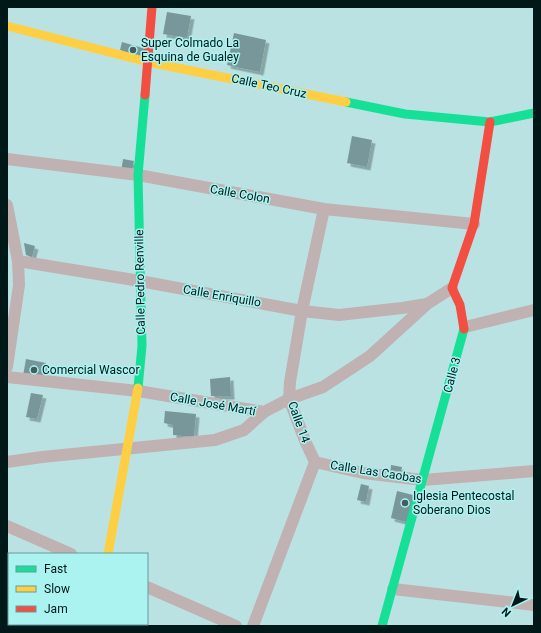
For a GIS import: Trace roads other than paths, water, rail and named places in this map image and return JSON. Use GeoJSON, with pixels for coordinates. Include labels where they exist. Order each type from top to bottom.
{"type":"FeatureCollection","features":[{"type":"Feature","properties":{"kind":"street","name":"Calle Pedro Renville"},"geometry":{"type":"LineString","coordinates":[[108,553],[126,448],[138,391],[142,346],[138,175],[152,7]]}},
{"type":"Feature","properties":{"kind":"street","name":"Calle Teo Cruz"},"geometry":{"type":"LineString","coordinates":[[7,26],[148,62],[405,114],[490,122],[534,113]]}},
{"type":"Feature","properties":{"kind":"street"},"geometry":{"type":"LineString","coordinates":[[452,288],[474,224],[490,122]]}},
{"type":"Feature","properties":{"kind":"street","name":"Calle Colon"},"geometry":{"type":"LineString","coordinates":[[7,160],[138,175],[324,209],[474,224]]}},
{"type":"Feature","properties":{"kind":"street"},"geometry":{"type":"LineString","coordinates":[[7,205],[18,261],[19,285],[7,367]]}},
{"type":"Feature","properties":{"kind":"street","name":"Calle 14"},"geometry":{"type":"LineString","coordinates":[[315,462],[289,399],[290,382],[302,311],[324,209]]}},
{"type":"Feature","properties":{"kind":"street","name":"Calle Enriquillo"},"geometry":{"type":"LineString","coordinates":[[18,261],[140,281],[302,311],[339,315],[427,304]]}},
{"type":"Feature","properties":{"kind":"street","name":"Calle José Martí"},"geometry":{"type":"LineString","coordinates":[[7,377],[138,391],[264,412],[289,399],[323,387],[370,356],[427,304],[452,288]]}},
{"type":"Feature","properties":{"kind":"street","name":"Calle 3"},"geometry":{"type":"LineString","coordinates":[[382,626],[465,327],[460,305],[452,288]]}},
{"type":"Feature","properties":{"kind":"street"},"geometry":{"type":"LineString","coordinates":[[465,327],[534,310]]}},
{"type":"Feature","properties":{"kind":"street"},"geometry":{"type":"LineString","coordinates":[[7,462],[126,448],[215,440],[244,430],[264,412]]}},
{"type":"Feature","properties":{"kind":"street"},"geometry":{"type":"LineString","coordinates":[[253,626],[315,462]]}},
{"type":"Feature","properties":{"kind":"street","name":"Calle Las Caobas"},"geometry":{"type":"LineString","coordinates":[[315,462],[363,473],[423,480],[534,470]]}},
{"type":"Feature","properties":{"kind":"street"},"geometry":{"type":"LineString","coordinates":[[7,526],[68,553]]}},
{"type":"Feature","properties":{"kind":"street"},"geometry":{"type":"LineString","coordinates":[[148,588],[236,626]]}},
{"type":"Feature","properties":{"kind":"street"},"geometry":{"type":"LineString","coordinates":[[393,589],[534,605]]}},
{"type":"Feature","properties":{"kind":"place","name":"Super Colmado La Esquina de Gualey"},"geometry":{"type":"Point","coordinates":[133,50]}},
{"type":"Feature","properties":{"kind":"place","name":"Comercial Wascor"},"geometry":{"type":"Point","coordinates":[34,370]}},
{"type":"Feature","properties":{"kind":"place","name":"Iglesia Pentecostal Soberano Dios"},"geometry":{"type":"Point","coordinates":[405,503]}}]}
